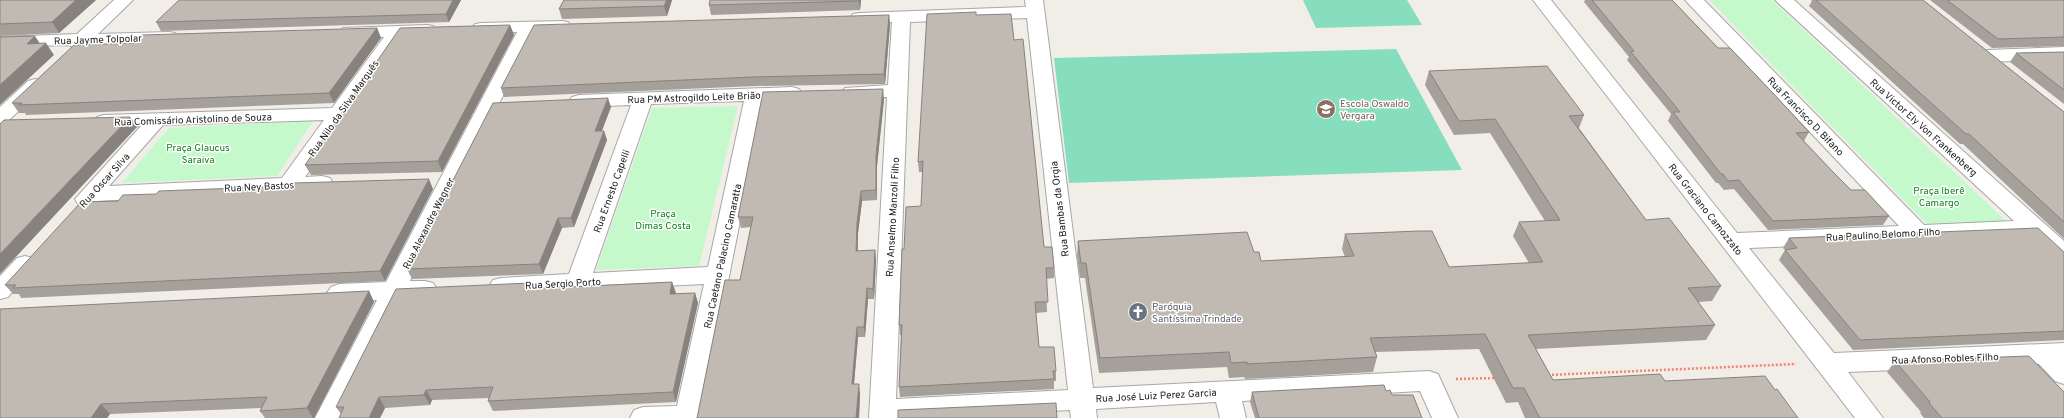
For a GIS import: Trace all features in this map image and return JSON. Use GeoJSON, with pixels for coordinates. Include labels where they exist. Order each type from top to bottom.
{"type":"FeatureCollection","features":[{"type":"Feature","properties":{"kind":"street"},"geometry":{"type":"LineString","coordinates":[[66,55],[124,0]]}},
{"type":"Feature","properties":{"kind":"street","name":"Rua Graciano Camozzato"},"geometry":{"type":"LineString","coordinates":[[1542,0],[1870,418]]}},
{"type":"Feature","properties":{"kind":"street","name":"Rua Francisco D. Bifano"},"geometry":{"type":"LineString","coordinates":[[1694,0],[1917,232]]}},
{"type":"Feature","properties":{"kind":"street","name":"Rua Victor Ely Von Frankenberg"},"geometry":{"type":"LineString","coordinates":[[1784,0],[2064,254]]}},
{"type":"Feature","properties":{"kind":"street"},"geometry":{"type":"LineString","coordinates":[[846,18],[901,16],[1035,6]]}},
{"type":"Feature","properties":{"kind":"street","name":"Rua Bambas da Orgia"},"geometry":{"type":"LineString","coordinates":[[1035,6],[1083,408]]}},
{"type":"Feature","properties":{"kind":"street","name":"Rua Anselmo Manzoli Filho"},"geometry":{"type":"LineString","coordinates":[[882,414],[901,16]]}},
{"type":"Feature","properties":{"kind":"street"},"geometry":{"type":"LineString","coordinates":[[466,29],[576,26]]}},
{"type":"Feature","properties":{"kind":"street","name":"Rua Alexandre Wagner"},"geometry":{"type":"LineString","coordinates":[[328,418],[529,27]]}},
{"type":"Feature","properties":{"kind":"street"},"geometry":{"type":"LineString","coordinates":[[334,33],[443,30]]}},
{"type":"Feature","properties":{"kind":"street","name":"Rua Nilo da Silva Marquês"},"geometry":{"type":"LineString","coordinates":[[289,184],[396,31]]}},
{"type":"Feature","properties":{"kind":"street","name":"Rua Jayme Tolpolar"},"geometry":{"type":"LineString","coordinates":[[0,42],[184,37]]}},
{"type":"Feature","properties":{"kind":"street"},"geometry":{"type":"LineString","coordinates":[[2012,74],[1982,51],[2064,53]]}},
{"type":"Feature","properties":{"kind":"street"},"geometry":{"type":"LineString","coordinates":[[0,118],[49,71]]}},
{"type":"Feature","properties":{"kind":"street"},"geometry":{"type":"LineString","coordinates":[[834,92],[898,90]]}},
{"type":"Feature","properties":{"kind":"street","name":"Rua PM Astrogildo Leite Brião"},"geometry":{"type":"LineString","coordinates":[[559,102],[810,92]]}},
{"type":"Feature","properties":{"kind":"street","name":"Rua Caetano Palacino Camaratta"},"geometry":{"type":"LineString","coordinates":[[689,417],[755,94]]}},
{"type":"Feature","properties":{"kind":"street","name":"Rua Ernesto Capelli"},"geometry":{"type":"LineString","coordinates":[[578,282],[643,99]]}},
{"type":"Feature","properties":{"kind":"street"},"geometry":{"type":"LineString","coordinates":[[490,104],[512,104]]}},
{"type":"Feature","properties":{"kind":"street","name":"Rua Comissário Aristolino de Souza"},"geometry":{"type":"LineString","coordinates":[[86,122],[338,114]]}},
{"type":"Feature","properties":{"kind":"street","name":"Rua Oscar Silva"},"geometry":{"type":"LineString","coordinates":[[70,216],[157,120]]}},
{"type":"Feature","properties":{"kind":"street"},"geometry":{"type":"LineString","coordinates":[[0,123],[24,123]]}},
{"type":"Feature","properties":{"kind":"street"},"geometry":{"type":"LineString","coordinates":[[427,180],[450,180]]}},
{"type":"Feature","properties":{"kind":"street","name":"Rua Ney Bastos"},"geometry":{"type":"LineString","coordinates":[[91,194],[289,184],[343,183]]}},
{"type":"Feature","properties":{"kind":"street","name":"Rua Paulino Belomo Filho"},"geometry":{"type":"LineString","coordinates":[[1731,241],[2035,228]]}},
{"type":"Feature","properties":{"kind":"street"},"geometry":{"type":"LineString","coordinates":[[0,291],[38,251]]}},
{"type":"Feature","properties":{"kind":"street","name":"Rua Sergio Porto"},"geometry":{"type":"LineString","coordinates":[[478,287],[718,275]]}},
{"type":"Feature","properties":{"kind":"street"},"geometry":{"type":"LineString","coordinates":[[314,295],[447,288]]}},
{"type":"Feature","properties":{"kind":"street"},"geometry":{"type":"LineString","coordinates":[[2054,353],[2064,374]]}},
{"type":"Feature","properties":{"kind":"street","name":"Rua Afonso Robles Filho"},"geometry":{"type":"LineString","coordinates":[[1827,363],[2054,353]]}},
{"type":"Feature","properties":{"kind":"street"},"geometry":{"type":"LineString","coordinates":[[1430,381],[1446,418]]}},
{"type":"Feature","properties":{"kind":"street","name":"Rua José Luiz Perez Garcia"},"geometry":{"type":"LineString","coordinates":[[882,414],[1083,408],[1226,391],[1430,381]]}},
{"type":"Feature","properties":{"kind":"street"},"geometry":{"type":"LineString","coordinates":[[1226,391],[1233,418]]}},
{"type":"Feature","properties":{"kind":"street"},"geometry":{"type":"LineString","coordinates":[[643,418],[689,417]]}},
{"type":"Feature","properties":{"kind":"path"},"geometry":{"type":"LineString","coordinates":[[1541,376],[1827,363]]}},
{"type":"Feature","properties":{"kind":"path"},"geometry":{"type":"LineString","coordinates":[[1430,381],[1501,377]]}},
{"type":"Feature","properties":{"kind":"green space"},"geometry":{"type":"Polygon","coordinates":[[[1303,0],[1407,0],[1422,25],[1316,28],[1303,0]]]}},
{"type":"Feature","properties":{"kind":"green space","name":"Praça Iberê Camargo"},"geometry":{"type":"Polygon","coordinates":[[[1709,0],[1772,0],[2006,221],[1927,224],[1709,0]]]}},
{"type":"Feature","properties":{"kind":"green space"},"geometry":{"type":"Polygon","coordinates":[[[1396,49],[1462,170],[1069,183],[1054,58],[1396,49]]]}},
{"type":"Feature","properties":{"kind":"green space","name":"Praça Dimas Costa"},"geometry":{"type":"Polygon","coordinates":[[[738,106],[699,266],[596,270],[652,108],[738,106]]]}},
{"type":"Feature","properties":{"kind":"green space","name":"Praça Glaucus Saraiva"},"geometry":{"type":"Polygon","coordinates":[[[313,121],[277,176],[122,183],[169,128],[313,121]]]}},
{"type":"Feature","properties":{"kind":"building"},"geometry":{"type":"Polygon","coordinates":[[[0,0],[76,0],[52,22],[0,24],[0,0]]]}},
{"type":"Feature","properties":{"kind":"building"},"geometry":{"type":"Polygon","coordinates":[[[179,0],[453,0],[446,14],[156,22],[179,0]]]}},
{"type":"Feature","properties":{"kind":"building"},"geometry":{"type":"Polygon","coordinates":[[[564,0],[667,0],[664,6],[559,9],[564,0]]]}},
{"type":"Feature","properties":{"kind":"building"},"geometry":{"type":"Polygon","coordinates":[[[710,0],[859,0],[859,1],[709,5],[710,0]]]}},
{"type":"Feature","properties":{"kind":"building"},"geometry":{"type":"Polygon","coordinates":[[[1592,0],[1672,0],[1718,48],[1730,48],[1771,91],[1809,132],[1796,133],[1851,190],[1865,190],[1889,216],[1773,221],[1739,180],[1728,181],[1723,174],[1721,174],[1673,112],[1680,112],[1631,52],[1634,51],[1592,0]]]}},
{"type":"Feature","properties":{"kind":"building"},"geometry":{"type":"Polygon","coordinates":[[[1816,0],[1923,0],[2064,112],[2064,222],[1969,134],[1966,134],[1816,0]]]}},
{"type":"Feature","properties":{"kind":"building"},"geometry":{"type":"Polygon","coordinates":[[[1947,0],[2064,0],[2064,37],[1998,39],[1947,0]]]}},
{"type":"Feature","properties":{"kind":"building"},"geometry":{"type":"Polygon","coordinates":[[[976,12],[976,15],[1011,14],[1014,40],[1023,39],[1044,247],[1052,247],[1054,268],[1046,268],[1048,302],[1035,302],[1039,347],[1054,347],[1056,371],[1053,371],[1054,379],[899,387],[902,325],[899,325],[902,249],[904,249],[906,207],[921,206],[923,161],[918,162],[927,14],[976,12]]]}},
{"type":"Feature","properties":{"kind":"building"},"geometry":{"type":"Polygon","coordinates":[[[889,15],[884,74],[753,77],[501,88],[534,25],[889,15]]]}},
{"type":"Feature","properties":{"kind":"building"},"geometry":{"type":"Polygon","coordinates":[[[510,25],[438,161],[305,165],[400,28],[510,25]]]}},
{"type":"Feature","properties":{"kind":"building"},"geometry":{"type":"Polygon","coordinates":[[[377,28],[329,93],[19,105],[22,103],[12,103],[74,45],[134,43],[142,35],[377,28]]]}},
{"type":"Feature","properties":{"kind":"building"},"geometry":{"type":"Polygon","coordinates":[[[35,36],[27,44],[46,43],[0,85],[0,37],[35,36]]]}},
{"type":"Feature","properties":{"kind":"building"},"geometry":{"type":"Polygon","coordinates":[[[2064,52],[2064,90],[2016,53],[2064,52]]]}},
{"type":"Feature","properties":{"kind":"building"},"geometry":{"type":"Polygon","coordinates":[[[1547,66],[1584,115],[1569,116],[1646,220],[1669,218],[1721,286],[1688,288],[1715,325],[1528,335],[1553,380],[1660,374],[1665,381],[1765,376],[1775,390],[1777,389],[1798,418],[1540,418],[1524,388],[1513,388],[1485,334],[1370,338],[1377,357],[1247,364],[1247,362],[1231,363],[1229,352],[1100,358],[1086,263],[1081,263],[1078,241],[1247,232],[1254,252],[1259,252],[1261,261],[1354,256],[1345,234],[1432,231],[1449,267],[1543,262],[1519,222],[1560,220],[1495,119],[1459,121],[1429,71],[1547,66]]]}},
{"type":"Feature","properties":{"kind":"building"},"geometry":{"type":"Polygon","coordinates":[[[883,89],[876,156],[876,190],[861,191],[857,223],[856,251],[875,250],[873,289],[867,288],[864,327],[857,327],[852,384],[859,384],[856,418],[697,418],[725,280],[740,280],[753,217],[738,217],[763,92],[883,89]]]}},
{"type":"Feature","properties":{"kind":"building"},"geometry":{"type":"Polygon","coordinates":[[[608,98],[595,131],[604,131],[571,218],[558,218],[539,264],[407,269],[493,103],[608,98]]]}},
{"type":"Feature","properties":{"kind":"building"},"geometry":{"type":"Polygon","coordinates":[[[130,117],[0,254],[0,124],[4,120],[130,117]]]}},
{"type":"Feature","properties":{"kind":"building"},"geometry":{"type":"Polygon","coordinates":[[[429,179],[380,271],[13,288],[16,285],[5,285],[81,202],[118,201],[123,195],[156,194],[159,191],[292,186],[294,183],[429,179]]]}},
{"type":"Feature","properties":{"kind":"building"},"geometry":{"type":"Polygon","coordinates":[[[2038,228],[2064,252],[2064,331],[1860,340],[1785,250],[1797,248],[1789,238],[2038,228]]]}},
{"type":"Feature","properties":{"kind":"building"},"geometry":{"type":"Polygon","coordinates":[[[672,282],[670,294],[695,293],[673,392],[488,401],[493,387],[426,390],[424,395],[379,397],[369,418],[339,418],[344,407],[336,407],[396,289],[530,283],[528,289],[672,282]]]}},
{"type":"Feature","properties":{"kind":"building"},"geometry":{"type":"Polygon","coordinates":[[[369,291],[307,408],[260,411],[267,397],[101,404],[91,418],[0,418],[0,309],[369,291]]]}},
{"type":"Feature","properties":{"kind":"building"},"geometry":{"type":"Polygon","coordinates":[[[2029,356],[2064,392],[2064,418],[1942,418],[1895,361],[2029,356]]]}},
{"type":"Feature","properties":{"kind":"building"},"geometry":{"type":"Polygon","coordinates":[[[1384,385],[1386,391],[1390,390],[1392,395],[1413,395],[1422,418],[1259,418],[1252,392],[1384,385]]]}},
{"type":"Feature","properties":{"kind":"building"},"geometry":{"type":"Polygon","coordinates":[[[1056,403],[1057,418],[898,418],[898,410],[1056,403]]]}},
{"type":"Feature","properties":{"kind":"place","name":"Escola Oswaldo Vergara"},"geometry":{"type":"Point","coordinates":[1326,109]}},
{"type":"Feature","properties":{"kind":"place","name":"Paróquia Santíssima Trindade"},"geometry":{"type":"Point","coordinates":[1138,312]}}]}
